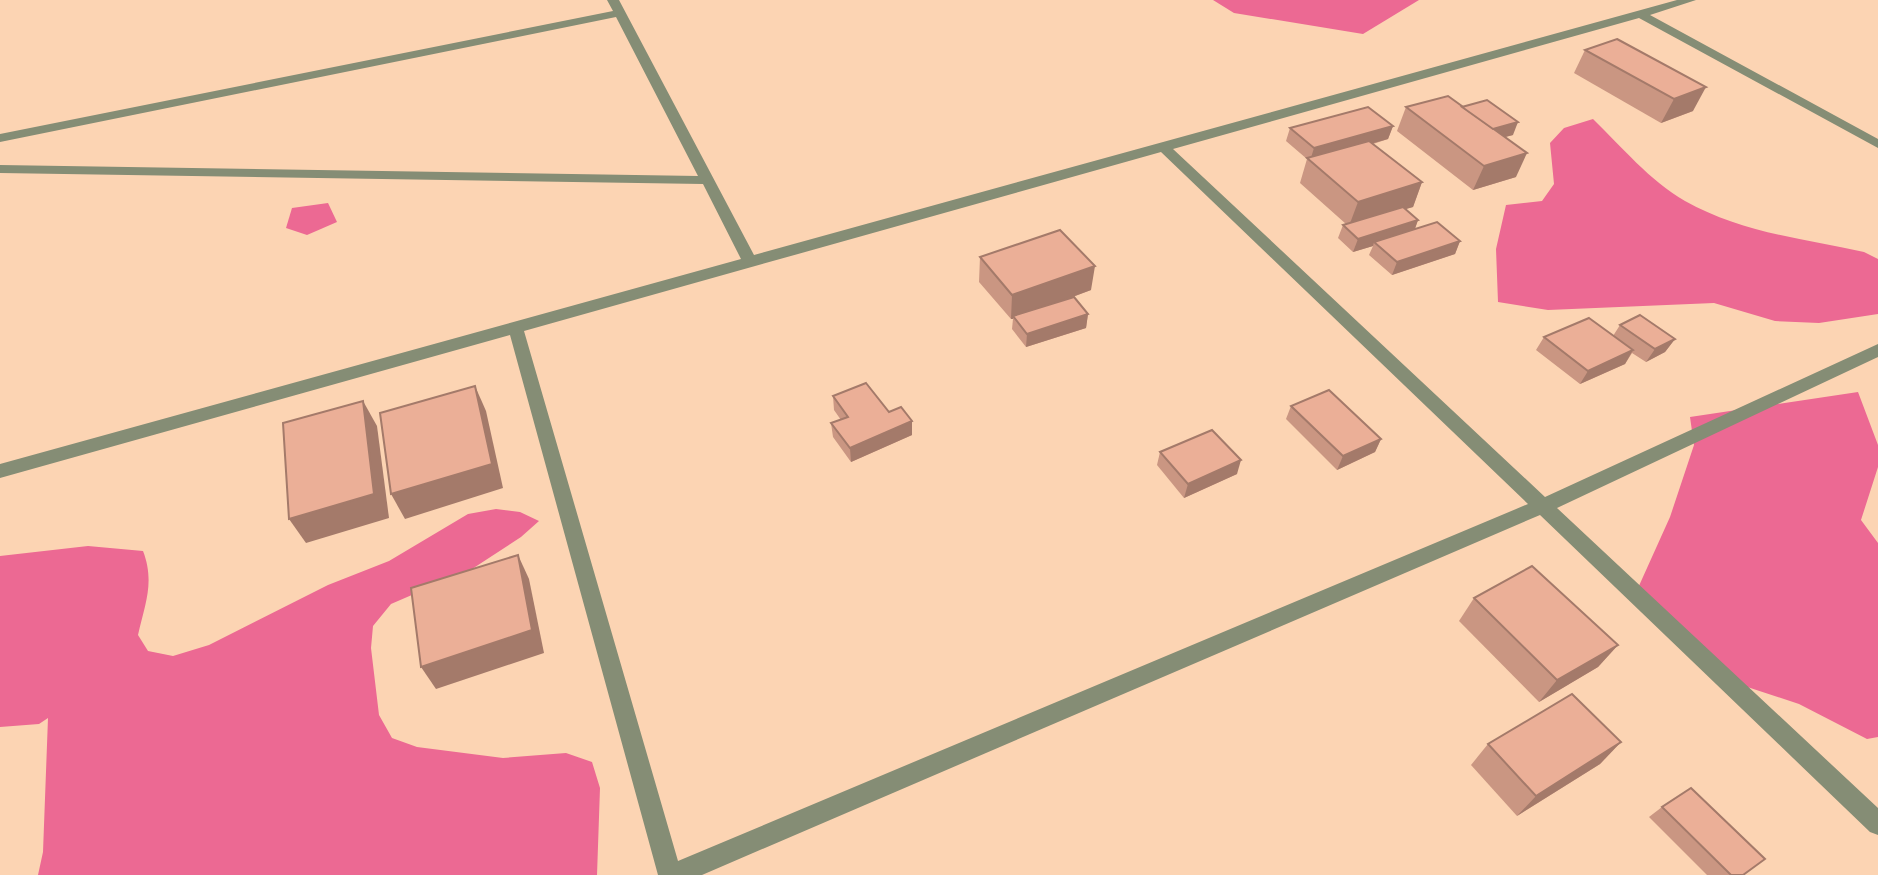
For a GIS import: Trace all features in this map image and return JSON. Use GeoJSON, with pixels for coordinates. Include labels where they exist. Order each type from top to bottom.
{"type":"FeatureCollection","features":[{"type":"Feature","properties":{"kind":"street"},"geometry":{"type":"LineString","coordinates":[[613,0],[750,261]]}},
{"type":"Feature","properties":{"kind":"street"},"geometry":{"type":"LineString","coordinates":[[0,471],[1690,0]]}},
{"type":"Feature","properties":{"kind":"street"},"geometry":{"type":"LineString","coordinates":[[0,138],[620,13]]}},
{"type":"Feature","properties":{"kind":"street"},"geometry":{"type":"LineString","coordinates":[[1640,14],[1878,144]]}},
{"type":"Feature","properties":{"kind":"street"},"geometry":{"type":"LineString","coordinates":[[1166,148],[1878,824]]}},
{"type":"Feature","properties":{"kind":"street"},"geometry":{"type":"LineString","coordinates":[[0,169],[143,174],[494,175],[708,180]]}},
{"type":"Feature","properties":{"kind":"street"},"geometry":{"type":"LineString","coordinates":[[516,329],[672,875],[1543,506],[1878,350]]}},
{"type":"Feature","properties":{"kind":"shaded area"},"geometry":{"type":"Polygon","coordinates":[[[1213,0],[1419,0],[1363,34],[1234,13],[1213,0]]]}},
{"type":"Feature","properties":{"kind":"shaded area"},"geometry":{"type":"Polygon","coordinates":[[[1593,119],[1660,184],[1706,212],[1750,227],[1864,252],[1878,259],[1878,314],[1819,323],[1775,321],[1714,303],[1548,310],[1498,302],[1496,249],[1506,205],[1542,201],[1554,184],[1550,143],[1564,128],[1593,119]]]}},
{"type":"Feature","properties":{"kind":"shaded area"},"geometry":{"type":"Polygon","coordinates":[[[328,203],[337,222],[307,235],[286,228],[292,208],[328,203]]]}},
{"type":"Feature","properties":{"kind":"shaded area"},"geometry":{"type":"Polygon","coordinates":[[[1858,392],[1878,445],[1878,467],[1861,520],[1878,543],[1878,737],[1867,739],[1799,704],[1726,680],[1638,588],[1670,517],[1694,445],[1690,417],[1858,392]]]}},
{"type":"Feature","properties":{"kind":"shaded area"},"geometry":{"type":"Polygon","coordinates":[[[496,509],[520,512],[539,521],[521,537],[472,569],[391,604],[373,626],[371,648],[379,715],[392,738],[417,747],[503,758],[566,753],[592,762],[600,788],[597,875],[38,875],[43,852],[48,718],[39,724],[0,727],[0,556],[88,546],[143,551],[149,583],[138,635],[148,651],[173,656],[209,645],[328,585],[389,561],[468,514],[496,509]]]}},
{"type":"Feature","properties":{"kind":"building"},"geometry":{"type":"Polygon","coordinates":[[[1617,39],[1706,87],[1674,99],[1585,50],[1617,39]]]}},
{"type":"Feature","properties":{"kind":"building"},"geometry":{"type":"Polygon","coordinates":[[[1448,96],[1527,153],[1484,166],[1406,107],[1448,96]]]}},
{"type":"Feature","properties":{"kind":"building"},"geometry":{"type":"Polygon","coordinates":[[[1487,100],[1518,122],[1493,129],[1462,107],[1487,100]]]}},
{"type":"Feature","properties":{"kind":"building"},"geometry":{"type":"Polygon","coordinates":[[[1368,107],[1393,126],[1314,148],[1290,128],[1368,107]]]}},
{"type":"Feature","properties":{"kind":"building"},"geometry":{"type":"Polygon","coordinates":[[[1369,141],[1422,182],[1358,202],[1307,158],[1369,141]]]}},
{"type":"Feature","properties":{"kind":"building"},"geometry":{"type":"Polygon","coordinates":[[[1403,207],[1418,220],[1358,239],[1343,225],[1403,207]]]}},
{"type":"Feature","properties":{"kind":"building"},"geometry":{"type":"Polygon","coordinates":[[[1437,222],[1460,241],[1397,262],[1374,242],[1437,222]]]}},
{"type":"Feature","properties":{"kind":"building"},"geometry":{"type":"Polygon","coordinates":[[[1060,230],[1095,266],[1012,295],[980,257],[1060,230]]]}},
{"type":"Feature","properties":{"kind":"building"},"geometry":{"type":"Polygon","coordinates":[[[1074,297],[1088,314],[1027,334],[1013,316],[1074,297]]]}},
{"type":"Feature","properties":{"kind":"building"},"geometry":{"type":"Polygon","coordinates":[[[1640,315],[1675,339],[1655,349],[1620,325],[1640,315]]]}},
{"type":"Feature","properties":{"kind":"building"},"geometry":{"type":"Polygon","coordinates":[[[1589,318],[1633,350],[1588,371],[1544,337],[1589,318]]]}},
{"type":"Feature","properties":{"kind":"building"},"geometry":{"type":"Polygon","coordinates":[[[866,383],[889,412],[901,407],[912,421],[850,448],[831,423],[848,417],[833,396],[866,383]]]}},
{"type":"Feature","properties":{"kind":"building"},"geometry":{"type":"Polygon","coordinates":[[[475,386],[492,464],[391,494],[380,413],[475,386]]]}},
{"type":"Feature","properties":{"kind":"building"},"geometry":{"type":"Polygon","coordinates":[[[1329,390],[1381,439],[1343,456],[1291,406],[1329,390]]]}},
{"type":"Feature","properties":{"kind":"building"},"geometry":{"type":"Polygon","coordinates":[[[363,401],[374,494],[289,519],[283,423],[363,401]]]}},
{"type":"Feature","properties":{"kind":"building"},"geometry":{"type":"Polygon","coordinates":[[[1212,430],[1241,460],[1188,484],[1160,452],[1212,430]]]}},
{"type":"Feature","properties":{"kind":"building"},"geometry":{"type":"Polygon","coordinates":[[[518,555],[532,630],[421,667],[411,588],[518,555]]]}},
{"type":"Feature","properties":{"kind":"building"},"geometry":{"type":"Polygon","coordinates":[[[1532,566],[1618,645],[1557,680],[1474,598],[1532,566]]]}},
{"type":"Feature","properties":{"kind":"building"},"geometry":{"type":"Polygon","coordinates":[[[1572,694],[1621,742],[1536,796],[1488,744],[1572,694]]]}},
{"type":"Feature","properties":{"kind":"building"},"geometry":{"type":"Polygon","coordinates":[[[1691,788],[1765,859],[1743,875],[1731,875],[1662,807],[1691,788]]]}}]}
